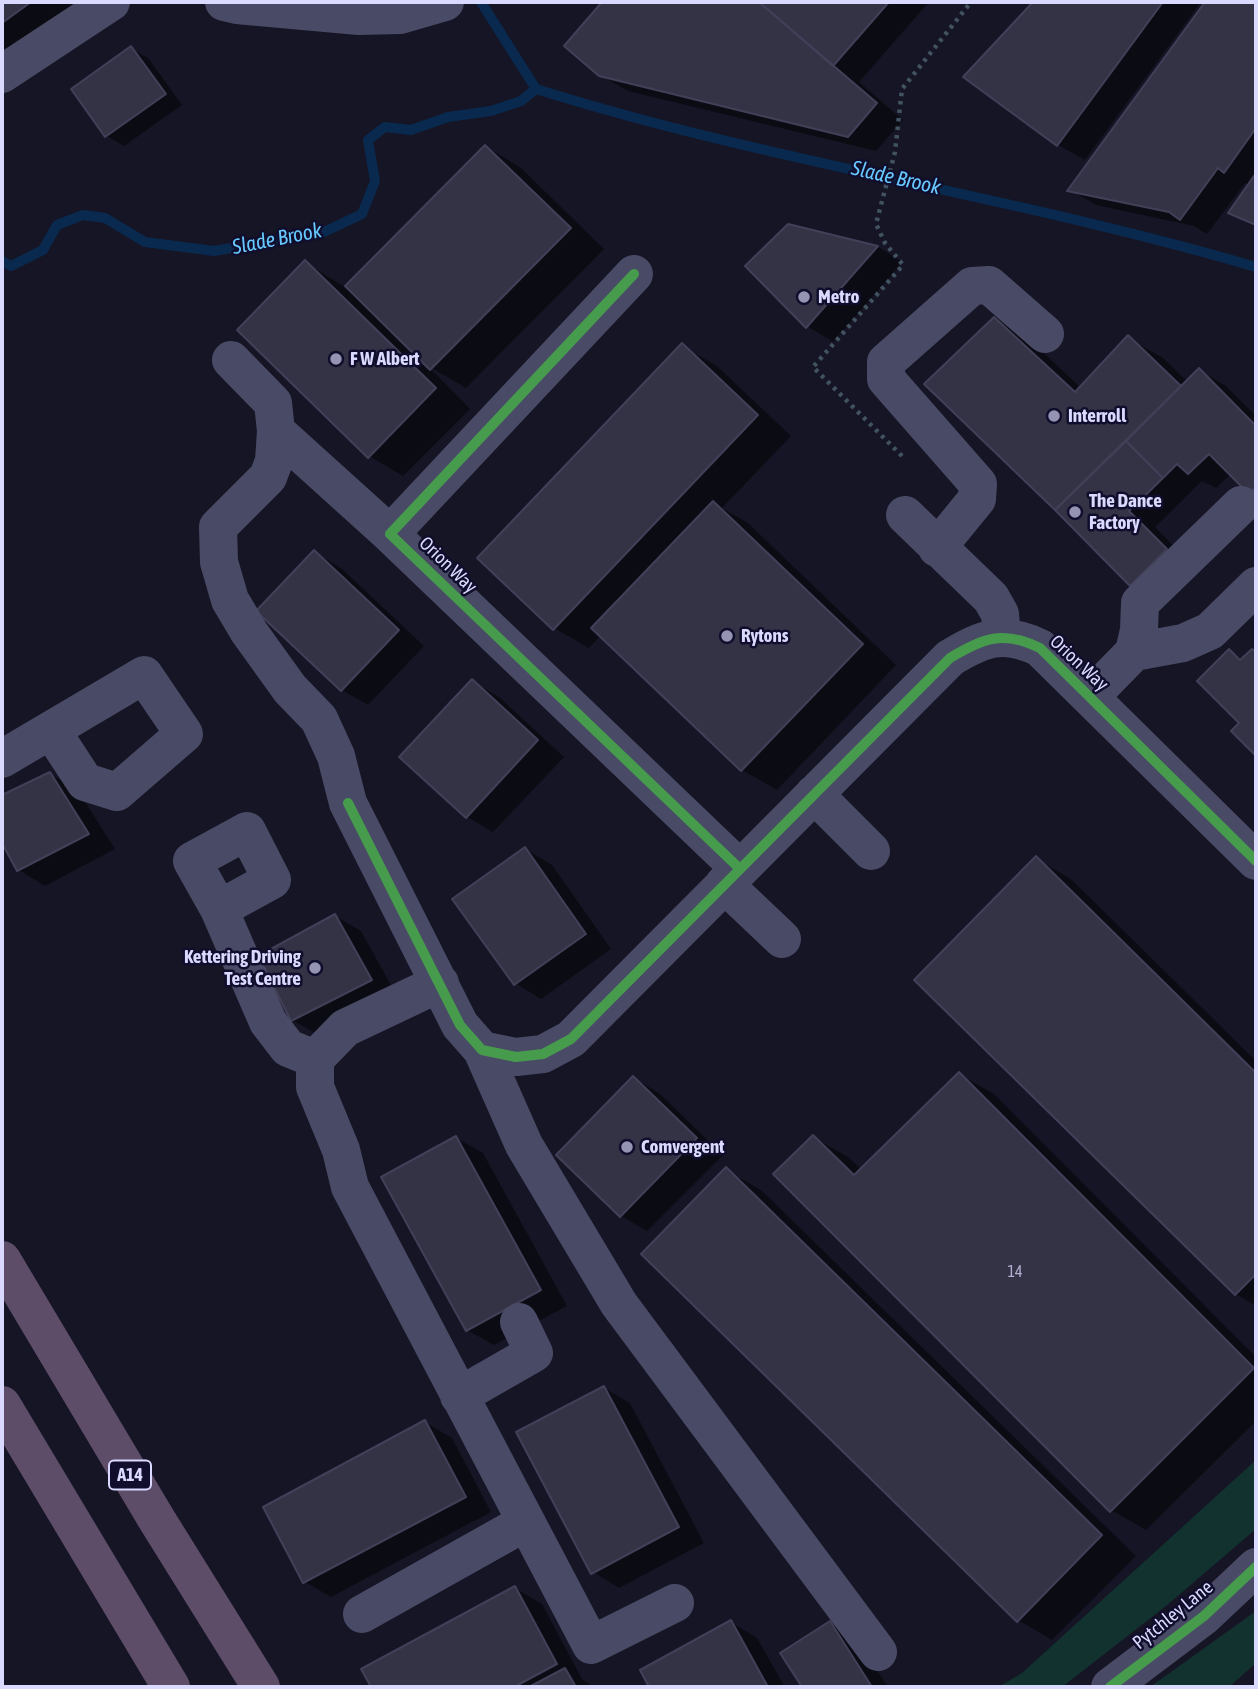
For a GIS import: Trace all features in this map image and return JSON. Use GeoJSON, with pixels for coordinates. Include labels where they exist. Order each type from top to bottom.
{"type":"FeatureCollection","features":[{"type":"Feature","properties":{"kind":"highway","name":"A14"},"geometry":{"type":"LineString","coordinates":[[5,1258],[157,1520],[261,1687]]}},
{"type":"Feature","properties":{"kind":"highway"},"geometry":{"type":"LineString","coordinates":[[2,1405],[171,1687]]}},
{"type":"Feature","properties":{"kind":"street"},"geometry":{"type":"LineString","coordinates":[[2,74],[111,2]]}},
{"type":"Feature","properties":{"kind":"street"},"geometry":{"type":"LineString","coordinates":[[224,2],[237,5],[355,9],[400,15],[445,2]]}},
{"type":"Feature","properties":{"kind":"street","name":"Orion Way"},"geometry":{"type":"LineString","coordinates":[[634,274],[390,534],[731,876],[782,939]]}},
{"type":"Feature","properties":{"kind":"street"},"geometry":{"type":"LineString","coordinates":[[937,548],[977,499],[978,484],[886,379],[886,362],[972,286],[989,285],[1045,334]]}},
{"type":"Feature","properties":{"kind":"street"},"geometry":{"type":"LineString","coordinates":[[231,360],[273,403],[276,431],[274,461],[268,477],[218,527],[219,562],[230,600],[249,632],[290,689],[319,719],[336,756],[348,803],[460,1025],[482,1050],[524,1145],[620,1304],[878,1653]]}},
{"type":"Feature","properties":{"kind":"street"},"geometry":{"type":"LineString","coordinates":[[276,431],[390,534]]}},
{"type":"Feature","properties":{"kind":"street"},"geometry":{"type":"LineString","coordinates":[[1090,697],[1134,652],[1139,630],[1140,603],[1241,505]]}},
{"type":"Feature","properties":{"kind":"street"},"geometry":{"type":"LineString","coordinates":[[482,1050],[516,1057],[543,1054],[571,1038],[950,658],[977,642],[1002,637],[1000,614],[991,598],[905,515]]}},
{"type":"Feature","properties":{"kind":"street"},"geometry":{"type":"LineString","coordinates":[[1134,652],[1183,643],[1210,631],[1256,586]]}},
{"type":"Feature","properties":{"kind":"street","name":"Orion Way"},"geometry":{"type":"LineString","coordinates":[[1002,637],[1024,640],[1040,648],[1256,861]]}},
{"type":"Feature","properties":{"kind":"street"},"geometry":{"type":"LineString","coordinates":[[2,759],[51,730]]}},
{"type":"Feature","properties":{"kind":"street"},"geometry":{"type":"LineString","coordinates":[[814,794],[871,850]]}},
{"type":"Feature","properties":{"kind":"street"},"geometry":{"type":"LineString","coordinates":[[219,909],[268,1022],[288,1048],[315,1059]]}},
{"type":"Feature","properties":{"kind":"street"},"geometry":{"type":"LineString","coordinates":[[440,983],[345,1028],[315,1059],[315,1087],[341,1150],[350,1187],[591,1645],[675,1602]]}},
{"type":"Feature","properties":{"kind":"street"},"geometry":{"type":"LineString","coordinates":[[459,1396],[534,1353],[519,1322]]}},
{"type":"Feature","properties":{"kind":"street"},"geometry":{"type":"LineString","coordinates":[[362,1614],[526,1522]]}},
{"type":"Feature","properties":{"kind":"street","name":"Pytchley Lane"},"geometry":{"type":"LineString","coordinates":[[1110,1687],[1204,1616],[1256,1567]]}},
{"type":"Feature","properties":{"kind":"path"},"geometry":{"type":"LineString","coordinates":[[879,205],[895,152],[902,89],[971,2]]}},
{"type":"Feature","properties":{"kind":"green space"},"geometry":{"type":"Polygon","coordinates":[[[1256,1460],[1256,1529],[1166,1606],[1062,1687],[998,1687],[1022,1673],[1256,1460]]]}},
{"type":"Feature","properties":{"kind":"green space"},"geometry":{"type":"Polygon","coordinates":[[[1256,1611],[1256,1663],[1229,1687],[1150,1687],[1256,1611]]]}},
{"type":"Feature","properties":{"kind":"building"},"geometry":{"type":"Polygon","coordinates":[[[2,2],[31,2],[2,23],[2,2]]]}},
{"type":"Feature","properties":{"kind":"building"},"geometry":{"type":"Polygon","coordinates":[[[602,2],[759,2],[877,103],[848,137],[599,76],[564,46],[602,2]]]}},
{"type":"Feature","properties":{"kind":"building"},"geometry":{"type":"Polygon","coordinates":[[[759,2],[889,2],[833,66],[759,2]]]}},
{"type":"Feature","properties":{"kind":"building"},"geometry":{"type":"Polygon","coordinates":[[[1033,2],[1163,2],[1057,146],[963,77],[1033,2]]]}},
{"type":"Feature","properties":{"kind":"building"},"geometry":{"type":"Polygon","coordinates":[[[1205,2],[1256,2],[1256,128],[1224,173],[1218,168],[1180,220],[1169,212],[1067,191],[1205,2]]]}},
{"type":"Feature","properties":{"kind":"building"},"geometry":{"type":"Polygon","coordinates":[[[131,46],[166,94],[105,137],[71,89],[131,46]]]}},
{"type":"Feature","properties":{"kind":"building"},"geometry":{"type":"Polygon","coordinates":[[[485,145],[571,228],[430,370],[345,286],[485,145]]]}},
{"type":"Feature","properties":{"kind":"building"},"geometry":{"type":"Polygon","coordinates":[[[1256,173],[1256,225],[1228,213],[1256,173]]]}},
{"type":"Feature","properties":{"kind":"building","name":"Metro"},"geometry":{"type":"Polygon","coordinates":[[[788,224],[878,246],[806,328],[745,266],[788,224]]]}},
{"type":"Feature","properties":{"kind":"building","name":"F W Albert"},"geometry":{"type":"Polygon","coordinates":[[[305,260],[436,388],[368,458],[237,330],[305,260]]]}},
{"type":"Feature","properties":{"kind":"building","name":"Interroll"},"geometry":{"type":"Polygon","coordinates":[[[994,317],[1075,392],[1128,335],[1181,386],[1055,510],[924,384],[994,317]]]}},
{"type":"Feature","properties":{"kind":"building"},"geometry":{"type":"Polygon","coordinates":[[[682,343],[758,415],[553,630],[477,558],[682,343]]]}},
{"type":"Feature","properties":{"kind":"building"},"geometry":{"type":"Polygon","coordinates":[[[1199,368],[1256,426],[1256,487],[1249,494],[1209,454],[1188,474],[1177,464],[1163,478],[1126,441],[1199,368]]]}},
{"type":"Feature","properties":{"kind":"building"},"geometry":{"type":"Polygon","coordinates":[[[1126,441],[1163,478],[1129,511],[1167,549],[1130,586],[1055,510],[1126,441]]]}},
{"type":"Feature","properties":{"kind":"building","name":"Rytons"},"geometry":{"type":"Polygon","coordinates":[[[713,501],[863,644],[741,771],[591,628],[713,501]]]}},
{"type":"Feature","properties":{"kind":"building"},"geometry":{"type":"Polygon","coordinates":[[[314,550],[399,630],[341,691],[256,611],[314,550]]]}},
{"type":"Feature","properties":{"kind":"building"},"geometry":{"type":"Polygon","coordinates":[[[1229,649],[1240,660],[1252,649],[1256,652],[1256,756],[1231,731],[1239,723],[1197,681],[1229,649]]]}},
{"type":"Feature","properties":{"kind":"building"},"geometry":{"type":"Polygon","coordinates":[[[472,679],[538,740],[466,818],[399,757],[472,679]]]}},
{"type":"Feature","properties":{"kind":"building"},"geometry":{"type":"Polygon","coordinates":[[[50,772],[89,834],[17,871],[2,843],[2,795],[50,772]]]}},
{"type":"Feature","properties":{"kind":"building"},"geometry":{"type":"Polygon","coordinates":[[[525,847],[586,934],[514,985],[452,899],[525,847]]]}},
{"type":"Feature","properties":{"kind":"building"},"geometry":{"type":"Polygon","coordinates":[[[1036,856],[1256,1073],[1256,1274],[1235,1295],[914,980],[1036,856]]]}},
{"type":"Feature","properties":{"kind":"building","name":"Kettering Driving Test Centre"},"geometry":{"type":"Polygon","coordinates":[[[335,914],[372,980],[291,1021],[258,956],[335,914]]]}},
{"type":"Feature","properties":{"kind":"building"},"geometry":{"type":"Polygon","coordinates":[[[959,1072],[1254,1368],[1110,1512],[773,1174],[813,1135],[854,1175],[959,1072]]]}},
{"type":"Feature","properties":{"kind":"building","name":"Comvergent"},"geometry":{"type":"Polygon","coordinates":[[[633,1076],[697,1138],[620,1217],[556,1155],[633,1076]]]}},
{"type":"Feature","properties":{"kind":"building"},"geometry":{"type":"Polygon","coordinates":[[[456,1136],[541,1290],[466,1331],[381,1177],[456,1136]]]}},
{"type":"Feature","properties":{"kind":"building"},"geometry":{"type":"Polygon","coordinates":[[[726,1167],[1102,1535],[1017,1622],[641,1254],[726,1167]]]}},
{"type":"Feature","properties":{"kind":"building"},"geometry":{"type":"Polygon","coordinates":[[[604,1386],[679,1527],[591,1574],[516,1432],[604,1386]]]}},
{"type":"Feature","properties":{"kind":"building"},"geometry":{"type":"Polygon","coordinates":[[[425,1420],[466,1497],[303,1583],[263,1507],[425,1420]]]}},
{"type":"Feature","properties":{"kind":"building"},"geometry":{"type":"Polygon","coordinates":[[[515,1586],[557,1664],[514,1687],[371,1687],[361,1669],[515,1586]]]}},
{"type":"Feature","properties":{"kind":"building"},"geometry":{"type":"Polygon","coordinates":[[[731,1620],[768,1687],[649,1687],[640,1670],[731,1620]]]}},
{"type":"Feature","properties":{"kind":"building"},"geometry":{"type":"Polygon","coordinates":[[[830,1621],[872,1687],[802,1687],[780,1653],[830,1621]]]}},
{"type":"Feature","properties":{"kind":"building"},"geometry":{"type":"Polygon","coordinates":[[[565,1668],[576,1687],[529,1687],[565,1668]]]}},
{"type":"Feature","properties":{"kind":"waterway","name":"Slade Brook"},"geometry":{"type":"LineString","coordinates":[[481,2],[536,89]]}},
{"type":"Feature","properties":{"kind":"waterway","name":"Slade Brook"},"geometry":{"type":"LineString","coordinates":[[2,261],[11,266],[43,250],[57,225],[83,215],[105,218],[145,242],[214,251],[324,232],[362,214],[375,181],[368,140],[385,127],[411,130],[448,117],[491,111],[521,101],[536,89],[715,138],[1077,220],[1256,267]]}},
{"type":"Feature","properties":{"kind":"cycle path"},"geometry":{"type":"LineString","coordinates":[[634,274],[390,534],[739,868]]}},
{"type":"Feature","properties":{"kind":"cycle path"},"geometry":{"type":"LineString","coordinates":[[348,803],[460,1025],[482,1050],[516,1057],[543,1054],[571,1039],[950,658],[983,641],[1015,639],[1040,648],[1256,861]]}},
{"type":"Feature","properties":{"kind":"cycle path"},"geometry":{"type":"LineString","coordinates":[[1110,1687],[1204,1616],[1256,1567]]}},
{"type":"Feature","properties":{"kind":"place","name":"Metro"},"geometry":{"type":"Point","coordinates":[804,297]}},
{"type":"Feature","properties":{"kind":"place","name":"F W Albert"},"geometry":{"type":"Point","coordinates":[336,359]}},
{"type":"Feature","properties":{"kind":"place","name":"Interroll"},"geometry":{"type":"Point","coordinates":[1054,416]}},
{"type":"Feature","properties":{"kind":"place","name":"The Dance Factory"},"geometry":{"type":"Point","coordinates":[1075,512]}},
{"type":"Feature","properties":{"kind":"place","name":"Rytons"},"geometry":{"type":"Point","coordinates":[727,636]}},
{"type":"Feature","properties":{"kind":"place","name":"Kettering Driving Test Centre"},"geometry":{"type":"Point","coordinates":[315,968]}},
{"type":"Feature","properties":{"kind":"place","name":"Comvergent"},"geometry":{"type":"Point","coordinates":[627,1147]}}]}
